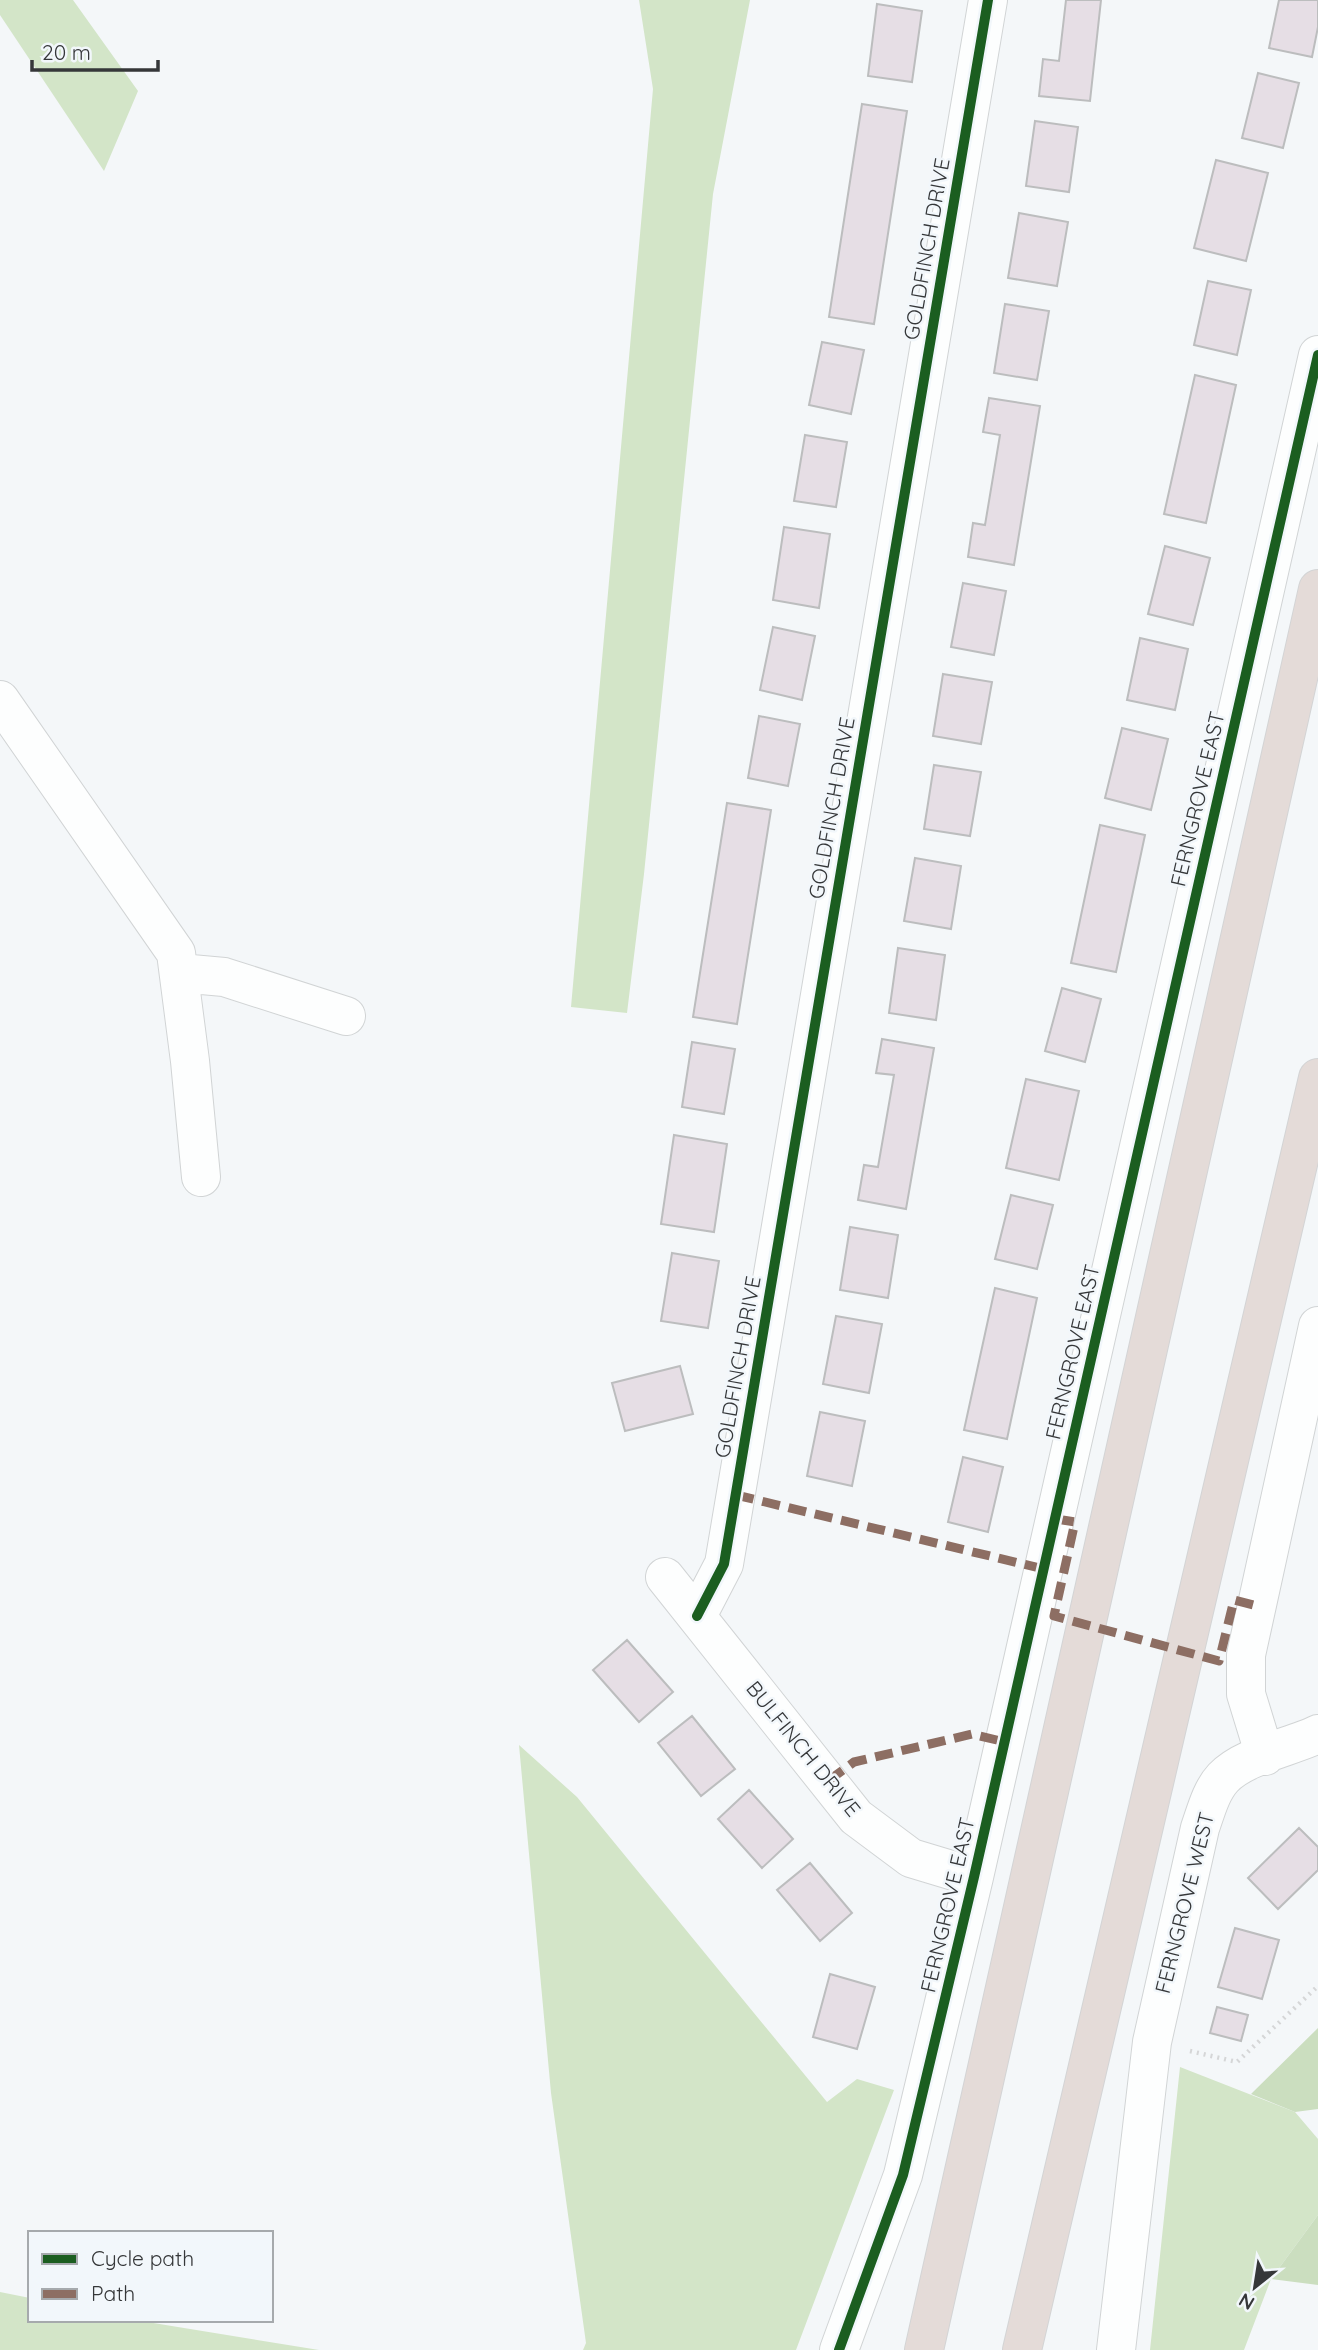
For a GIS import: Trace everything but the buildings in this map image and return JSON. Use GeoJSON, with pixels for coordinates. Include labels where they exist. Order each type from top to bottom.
{"type":"FeatureCollection","features":[{"type":"Feature","properties":{"kind":"highway"},"geometry":{"type":"LineString","coordinates":[[924,2350],[1318,589]]}},
{"type":"Feature","properties":{"kind":"highway"},"geometry":{"type":"LineString","coordinates":[[1022,2350],[1318,1078]]}},
{"type":"Feature","properties":{"kind":"street","name":"GOLDFINCH DRIVE"},"geometry":{"type":"LineString","coordinates":[[697,1616],[724,1564],[988,0]]}},
{"type":"Feature","properties":{"kind":"street","name":"FERNGROVE EAST"},"geometry":{"type":"LineString","coordinates":[[839,2350],[903,2175],[975,1877],[1318,355]]}},
{"type":"Feature","properties":{"kind":"street"},"geometry":{"type":"LineString","coordinates":[[0,700],[176,953],[201,1177]]}},
{"type":"Feature","properties":{"kind":"street"},"geometry":{"type":"LineString","coordinates":[[180,973],[224,977],[346,1016]]}},
{"type":"Feature","properties":{"kind":"street"},"geometry":{"type":"LineString","coordinates":[[1265,1756],[1246,1694],[1246,1655],[1318,1326]]}},
{"type":"Feature","properties":{"kind":"street","name":"BULFINCH DRIVE"},"geometry":{"type":"LineString","coordinates":[[665,1577],[856,1817],[911,1858],[975,1877]]}},
{"type":"Feature","properties":{"kind":"street","name":"FERNGROVE WEST"},"geometry":{"type":"LineString","coordinates":[[1116,2350],[1152,2042],[1200,1828],[1212,1795],[1223,1778],[1238,1765],[1318,1734]]}},
{"type":"Feature","properties":{"kind":"path"},"geometry":{"type":"LineString","coordinates":[[1152,2042],[1237,2062],[1318,1986]]}},
{"type":"Feature","properties":{"kind":"green space"},"geometry":{"type":"Polygon","coordinates":[[[0,0],[73,0],[138,91],[104,171],[0,15],[0,0]]]}},
{"type":"Feature","properties":{"kind":"green space"},"geometry":{"type":"Polygon","coordinates":[[[639,0],[750,0],[713,194],[644,874],[627,1013],[571,1007],[653,89],[639,0]]]}},
{"type":"Feature","properties":{"kind":"green space"},"geometry":{"type":"Polygon","coordinates":[[[519,1745],[577,1797],[827,2102],[857,2079],[894,2090],[796,2350],[583,2350],[586,2343],[551,2093],[519,1745]]]}},
{"type":"Feature","properties":{"kind":"green space"},"geometry":{"type":"Polygon","coordinates":[[[1318,2028],[1318,2109],[1295,2112],[1251,2094],[1318,2028]]]}},
{"type":"Feature","properties":{"kind":"green space"},"geometry":{"type":"Polygon","coordinates":[[[1180,2067],[1295,2112],[1318,2139],[1318,2215],[1271,2279],[1244,2350],[1150,2350],[1180,2067]]]}},
{"type":"Feature","properties":{"kind":"green space"},"geometry":{"type":"Polygon","coordinates":[[[1318,2215],[1318,2285],[1271,2279],[1318,2215]]]}},
{"type":"Feature","properties":{"kind":"green space"},"geometry":{"type":"Polygon","coordinates":[[[0,2292],[28,2298],[28,2322],[147,2322],[319,2350],[0,2350],[0,2292]]]}},
{"type":"Feature","properties":{"kind":"marked path"},"geometry":{"type":"LineString","coordinates":[[736,1495],[1044,1569]]}},
{"type":"Feature","properties":{"kind":"marked path"},"geometry":{"type":"LineString","coordinates":[[1056,1519],[1075,1522],[1054,1616],[1219,1661],[1234,1600],[1257,1606]]}},
{"type":"Feature","properties":{"kind":"marked path"},"geometry":{"type":"LineString","coordinates":[[828,1781],[854,1762],[972,1734],[1005,1742]]}},
{"type":"Feature","properties":{"kind":"cycle path"},"geometry":{"type":"LineString","coordinates":[[697,1616],[724,1564],[988,0]]}},
{"type":"Feature","properties":{"kind":"cycle path"},"geometry":{"type":"LineString","coordinates":[[839,2350],[903,2175],[974,1877],[1318,355]]}}]}
